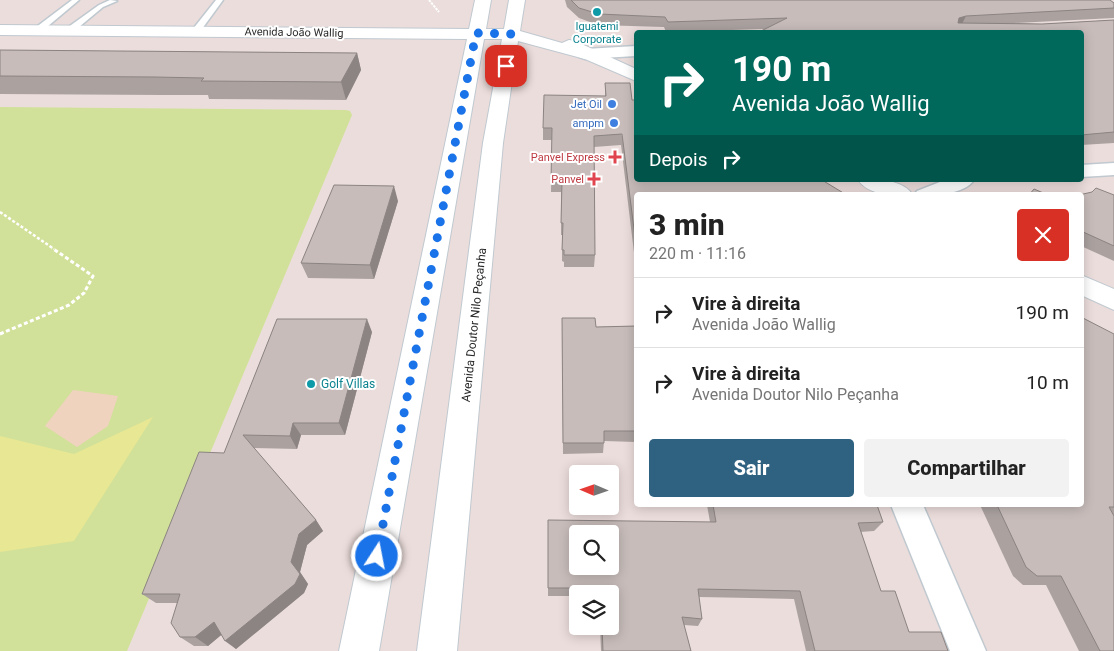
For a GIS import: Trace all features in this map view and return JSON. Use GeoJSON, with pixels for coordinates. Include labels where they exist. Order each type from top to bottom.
{"type":"FeatureCollection","features":[{"type":"Feature","properties":{"kind":"main road"},"geometry":{"type":"LineString","coordinates":[[359,651],[482,5]]}},
{"type":"Feature","properties":{"kind":"main road"},"geometry":{"type":"LineString","coordinates":[[418,33],[482,5],[515,5],[585,54],[634,75]]}},
{"type":"Feature","properties":{"kind":"main road","name":"Avenida Doutor Nilo Peçanha"},"geometry":{"type":"LineString","coordinates":[[437,651],[494,143],[515,5]]}},
{"type":"Feature","properties":{"kind":"main road","name":"Avenida João Wallig"},"geometry":{"type":"LineString","coordinates":[[0,30],[418,33],[474,45],[510,40],[558,47],[585,54]]}},
{"type":"Feature","properties":{"kind":"main road"},"geometry":{"type":"LineString","coordinates":[[418,33],[458,49],[474,45]]}},
{"type":"Feature","properties":{"kind":"main road"},"geometry":{"type":"LineString","coordinates":[[873,182],[895,192]]}},
{"type":"Feature","properties":{"kind":"main road"},"geometry":{"type":"LineString","coordinates":[[1084,285],[1114,300]]}},
{"type":"Feature","properties":{"kind":"street"},"geometry":{"type":"LineString","coordinates":[[585,54],[634,51]]}},
{"type":"Feature","properties":{"kind":"street"},"geometry":{"type":"LineString","coordinates":[[1084,171],[1114,169]]}},
{"type":"Feature","properties":{"kind":"street"},"geometry":{"type":"LineString","coordinates":[[932,192],[959,182]]}},
{"type":"Feature","properties":{"kind":"street"},"geometry":{"type":"LineString","coordinates":[[908,507],[968,651]]}},
{"type":"Feature","properties":{"kind":"lane"},"geometry":{"type":"LineString","coordinates":[[38,30],[76,0]]}},
{"type":"Feature","properties":{"kind":"lane"},"geometry":{"type":"LineString","coordinates":[[196,31],[220,0]]}},
{"type":"Feature","properties":{"kind":"lane"},"geometry":{"type":"LineString","coordinates":[[70,30],[101,6],[114,1]]}},
{"type":"Feature","properties":{"kind":"path"},"geometry":{"type":"LineString","coordinates":[[0,212],[93,276],[84,293],[69,305],[0,334]]}},
{"type":"Feature","properties":{"kind":"green space"},"geometry":{"type":"Polygon","coordinates":[[[0,107],[346,110],[350,111],[352,115],[127,651],[0,651],[0,107]]]}},
{"type":"Feature","properties":{"kind":"sand"},"geometry":{"type":"Polygon","coordinates":[[[73,390],[118,396],[108,426],[77,447],[45,426],[73,390]]]}},
{"type":"Feature","properties":{"kind":"shaded area"},"geometry":{"type":"Polygon","coordinates":[[[153,417],[74,541],[0,552],[0,436],[74,454],[153,417]]]}},
{"type":"Feature","properties":{"kind":"building"},"geometry":{"type":"Polygon","coordinates":[[[571,0],[1110,0],[1114,3],[1114,8],[966,16],[959,18],[958,23],[1042,24],[1114,20],[1114,132],[1084,135],[1084,30],[763,30],[787,18],[668,22],[665,17],[599,14],[579,8],[571,0]]]}},
{"type":"Feature","properties":{"kind":"building"},"geometry":{"type":"Polygon","coordinates":[[[0,50],[357,53],[341,82],[201,81],[204,78],[0,76],[0,50]]]}},
{"type":"Feature","properties":{"kind":"building"},"geometry":{"type":"Polygon","coordinates":[[[605,83],[630,83],[632,100],[634,100],[634,182],[825,182],[842,192],[634,192],[634,229],[622,134],[594,136],[595,255],[564,255],[564,250],[562,250],[563,223],[561,223],[562,181],[551,181],[552,128],[543,128],[544,95],[606,96],[605,83]]]}},
{"type":"Feature","properties":{"kind":"building"},"geometry":{"type":"Polygon","coordinates":[[[334,185],[394,186],[370,265],[301,263],[334,185]]]}},
{"type":"Feature","properties":{"kind":"building"},"geometry":{"type":"Polygon","coordinates":[[[1096,188],[1114,195],[1114,246],[1084,232],[1084,194],[1092,192],[1096,188]]]}},
{"type":"Feature","properties":{"kind":"building"},"geometry":{"type":"Polygon","coordinates":[[[562,318],[595,318],[596,327],[634,326],[634,431],[604,431],[604,443],[563,443],[562,318]]]}},
{"type":"Feature","properties":{"kind":"building"},"geometry":{"type":"Polygon","coordinates":[[[277,319],[367,319],[339,423],[293,423],[290,436],[243,435],[316,520],[299,534],[291,562],[300,574],[295,584],[225,641],[214,622],[195,637],[180,637],[171,623],[180,594],[142,594],[199,452],[224,453],[277,319]]]}},
{"type":"Feature","properties":{"kind":"building"},"geometry":{"type":"Polygon","coordinates":[[[1084,319],[1114,334],[1114,507],[1109,507],[1114,516],[1114,651],[1100,651],[1061,576],[1037,576],[1026,567],[998,507],[1084,507],[1084,319]]]}},
{"type":"Feature","properties":{"kind":"building"},"geometry":{"type":"Polygon","coordinates":[[[713,507],[878,507],[883,522],[858,523],[881,591],[895,591],[909,632],[941,632],[948,651],[815,651],[800,591],[698,589],[702,619],[682,617],[691,651],[603,651],[602,635],[619,635],[619,585],[569,585],[569,588],[548,588],[548,520],[716,522],[713,507]]]}},
{"type":"Feature","properties":{"kind":"place","name":"Iguatemi Corporate"},"geometry":{"type":"Point","coordinates":[597,12]}},
{"type":"Feature","properties":{"kind":"place","name":"Jet Oil"},"geometry":{"type":"Point","coordinates":[612,104]}},
{"type":"Feature","properties":{"kind":"place","name":"ampm"},"geometry":{"type":"Point","coordinates":[614,123]}},
{"type":"Feature","properties":{"kind":"place","name":"Panvel Express"},"geometry":{"type":"Point","coordinates":[615,157]}},
{"type":"Feature","properties":{"kind":"place","name":"Panvel"},"geometry":{"type":"Point","coordinates":[594,179]}},
{"type":"Feature","properties":{"kind":"place","name":"Golf Villas"},"geometry":{"type":"Point","coordinates":[311,384]}},
{"type":"Feature","properties":{"kind":"route"},"geometry":{"type":"LineString","coordinates":[[377,556],[476,33],[511,34],[506,66]]}}]}
